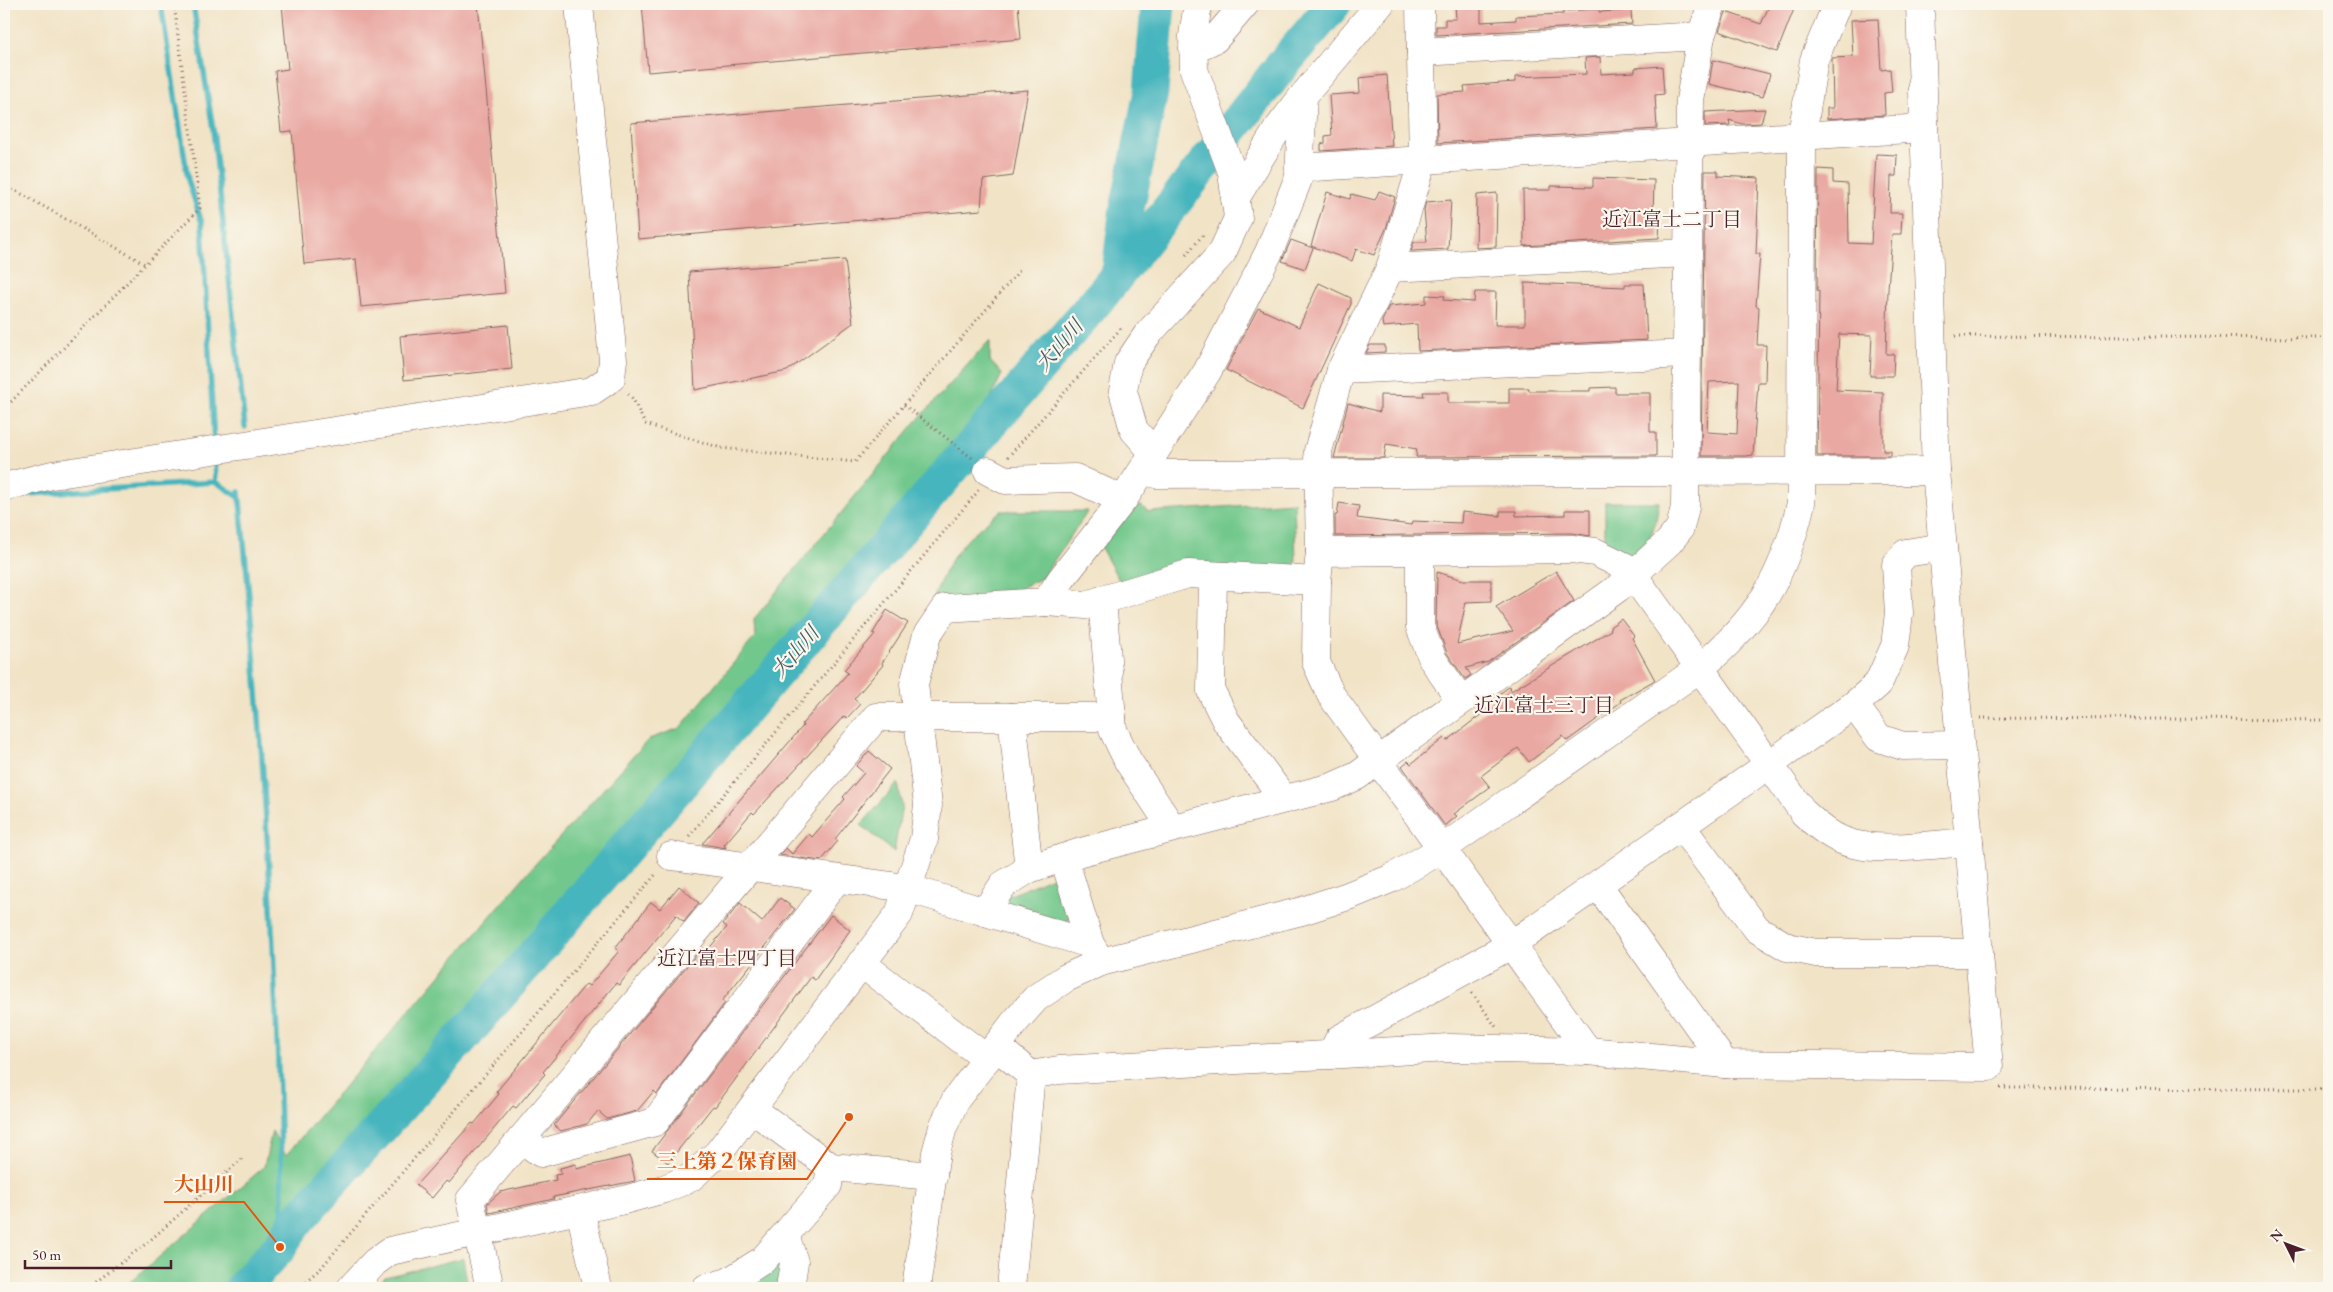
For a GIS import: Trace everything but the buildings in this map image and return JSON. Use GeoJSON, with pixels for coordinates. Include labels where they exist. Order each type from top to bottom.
{"type":"FeatureCollection","features":[{"type":"Feature","properties":{"kind":"street"},"geometry":{"type":"LineString","coordinates":[[4,487],[62,473],[592,391],[611,378],[613,360],[579,4]]}},
{"type":"Feature","properties":{"kind":"street"},"geometry":{"type":"LineString","coordinates":[[1198,4],[1193,36],[1194,70],[1232,172],[1238,218],[1222,253],[1147,335],[1128,363],[1123,391],[1134,430],[1156,474],[1936,471]]}},
{"type":"Feature","properties":{"kind":"street"},"geometry":{"type":"LineString","coordinates":[[1194,49],[1215,39],[1245,4]]}},
{"type":"Feature","properties":{"kind":"street"},"geometry":{"type":"LineString","coordinates":[[1235,199],[1277,130],[1380,4]]}},
{"type":"Feature","properties":{"kind":"street"},"geometry":{"type":"LineString","coordinates":[[1420,4],[1423,160],[1390,268],[1340,370],[1318,451],[1320,552],[1316,581],[1316,662],[1331,695],[1588,1051]]}},
{"type":"Feature","properties":{"kind":"street"},"geometry":{"type":"LineString","coordinates":[[984,912],[1003,885],[1028,869],[1172,828],[1332,787],[1357,776],[1618,588],[1669,542],[1680,528],[1685,507],[1690,100],[1701,36],[1712,4]]}},
{"type":"Feature","properties":{"kind":"street"},"geometry":{"type":"LineString","coordinates":[[916,1288],[942,1127],[956,1099],[1036,998],[1066,978],[1095,953],[1302,911],[1348,896],[1390,879],[1442,849],[1700,668],[1730,644],[1746,625],[1776,580],[1795,532],[1801,503],[1802,135],[1814,60],[1836,4]]}},
{"type":"Feature","properties":{"kind":"street"},"geometry":{"type":"LineString","coordinates":[[862,963],[992,1052],[1031,1075],[1059,1070],[1449,1048],[1588,1051],[1725,1064],[1989,1067],[1936,471],[1920,4]]}},
{"type":"Feature","properties":{"kind":"street"},"geometry":{"type":"LineString","coordinates":[[1421,52],[1701,36]]}},
{"type":"Feature","properties":{"kind":"street"},"geometry":{"type":"LineString","coordinates":[[1046,602],[1062,578],[1124,500],[1207,372],[1269,252],[1299,177],[1303,96]]}},
{"type":"Feature","properties":{"kind":"street"},"geometry":{"type":"LineString","coordinates":[[1300,168],[1924,128]]}},
{"type":"Feature","properties":{"kind":"street"},"geometry":{"type":"LineString","coordinates":[[1390,268],[1688,253]]}},
{"type":"Feature","properties":{"kind":"street"},"geometry":{"type":"LineString","coordinates":[[1340,370],[1686,354]]}},
{"type":"Feature","properties":{"kind":"street"},"geometry":{"type":"LineString","coordinates":[[990,472],[1005,480],[1076,478],[1124,500]]}},
{"type":"Feature","properties":{"kind":"street"},"geometry":{"type":"LineString","coordinates":[[1331,1055],[1339,1039],[1511,945],[1854,705],[1878,684],[1895,646],[1899,613],[1896,565],[1906,553],[1943,547]]}},
{"type":"Feature","properties":{"kind":"street"},"geometry":{"type":"LineString","coordinates":[[1320,552],[1572,549],[1595,552],[1628,568],[1804,813],[1824,831],[1852,844],[1872,847],[1969,842]]}},
{"type":"Feature","properties":{"kind":"street"},"geometry":{"type":"LineString","coordinates":[[1420,550],[1420,627],[1433,660],[1461,701]]}},
{"type":"Feature","properties":{"kind":"street"},"geometry":{"type":"LineString","coordinates":[[351,1288],[375,1262],[390,1251],[580,1210],[664,1189],[690,1178],[718,1154],[899,914],[924,839],[928,805],[914,684],[927,634],[945,608],[1046,602],[1086,605],[1188,574],[1316,581]]}},
{"type":"Feature","properties":{"kind":"street"},"geometry":{"type":"LineString","coordinates":[[1213,576],[1211,691],[1226,721],[1284,799]]}},
{"type":"Feature","properties":{"kind":"street"},"geometry":{"type":"LineString","coordinates":[[1102,600],[1113,730],[1128,761],[1172,828]]}},
{"type":"Feature","properties":{"kind":"street"},"geometry":{"type":"LineString","coordinates":[[1854,705],[1879,738],[1903,746],[1960,745]]}},
{"type":"Feature","properties":{"kind":"street"},"geometry":{"type":"LineString","coordinates":[[490,1288],[470,1200],[876,717],[1112,717]]}},
{"type":"Feature","properties":{"kind":"street"},"geometry":{"type":"LineString","coordinates":[[1012,717],[1028,869]]}},
{"type":"Feature","properties":{"kind":"street"},"geometry":{"type":"LineString","coordinates":[[1682,826],[1758,928],[1788,947],[1816,954],[1979,953]]}},
{"type":"Feature","properties":{"kind":"street"},"geometry":{"type":"LineString","coordinates":[[671,856],[908,888],[984,912],[1095,953]]}},
{"type":"Feature","properties":{"kind":"street"},"geometry":{"type":"LineString","coordinates":[[1064,858],[1095,953]]}},
{"type":"Feature","properties":{"kind":"street"},"geometry":{"type":"LineString","coordinates":[[521,1139],[541,1153],[655,1122],[837,879]]}},
{"type":"Feature","properties":{"kind":"street"},"geometry":{"type":"LineString","coordinates":[[1598,885],[1725,1064]]}},
{"type":"Feature","properties":{"kind":"street"},"geometry":{"type":"LineString","coordinates":[[1011,1288],[1031,1075]]}},
{"type":"Feature","properties":{"kind":"street"},"geometry":{"type":"LineString","coordinates":[[752,1109],[831,1167],[933,1176]]}},
{"type":"Feature","properties":{"kind":"street"},"geometry":{"type":"LineString","coordinates":[[706,1288],[728,1282],[763,1260],[828,1186],[831,1167]]}},
{"type":"Feature","properties":{"kind":"street"},"geometry":{"type":"LineString","coordinates":[[580,1210],[598,1288]]}},
{"type":"Feature","properties":{"kind":"street"},"geometry":{"type":"LineString","coordinates":[[785,1235],[794,1262],[790,1288]]}},
{"type":"Feature","properties":{"kind":"path"},"geometry":{"type":"LineString","coordinates":[[4,410],[200,208],[174,4]]}},
{"type":"Feature","properties":{"kind":"path"},"geometry":{"type":"LineString","coordinates":[[4,184],[145,264]]}},
{"type":"Feature","properties":{"kind":"path"},"geometry":{"type":"LineString","coordinates":[[1184,258],[1210,228]]}},
{"type":"Feature","properties":{"kind":"path"},"geometry":{"type":"LineString","coordinates":[[611,378],[632,399],[645,424],[721,448],[855,462],[1020,270]]}},
{"type":"Feature","properties":{"kind":"path"},"geometry":{"type":"LineString","coordinates":[[298,1288],[321,1268],[671,856],[990,472],[1124,324]]}},
{"type":"Feature","properties":{"kind":"path"},"geometry":{"type":"LineString","coordinates":[[1931,336],[2329,338]]}},
{"type":"Feature","properties":{"kind":"path"},"geometry":{"type":"LineString","coordinates":[[904,404],[990,472]]}},
{"type":"Feature","properties":{"kind":"path"},"geometry":{"type":"LineString","coordinates":[[1958,718],[2329,720]]}},
{"type":"Feature","properties":{"kind":"path"},"geometry":{"type":"LineString","coordinates":[[1458,974],[1512,1050]]}},
{"type":"Feature","properties":{"kind":"path"},"geometry":{"type":"LineString","coordinates":[[1993,1088],[2329,1089]]}},
{"type":"Feature","properties":{"kind":"path"},"geometry":{"type":"LineString","coordinates":[[88,1288],[147,1243],[243,1158]]}},
{"type":"Feature","properties":{"kind":"green space"},"geometry":{"type":"Polygon","coordinates":[[[990,340],[990,361],[1002,374],[955,474],[443,1081],[304,1236],[240,1288],[123,1288],[264,1167],[272,1131],[286,1155],[530,870],[649,739],[680,728],[755,637],[754,619],[915,423],[990,340]]]}},
{"type":"Feature","properties":{"kind":"green space"},"geometry":{"type":"Polygon","coordinates":[[[1294,502],[1296,563],[1284,576],[1120,582],[1100,546],[1118,523],[1140,505],[1149,512],[1294,502]]]}},
{"type":"Feature","properties":{"kind":"green space"},"geometry":{"type":"Polygon","coordinates":[[[1605,502],[1659,502],[1652,534],[1632,560],[1605,562],[1605,502]]]}},
{"type":"Feature","properties":{"kind":"green space"},"geometry":{"type":"Polygon","coordinates":[[[1001,511],[1088,511],[1042,578],[995,600],[934,598],[952,559],[968,539],[1001,511]]]}},
{"type":"Feature","properties":{"kind":"green space"},"geometry":{"type":"Polygon","coordinates":[[[898,783],[902,806],[894,852],[861,825],[898,783]]]}},
{"type":"Feature","properties":{"kind":"green space"},"geometry":{"type":"Polygon","coordinates":[[[1059,874],[1070,920],[1057,923],[1010,909],[1006,897],[1059,874]]]}},
{"type":"Feature","properties":{"kind":"green space"},"geometry":{"type":"Polygon","coordinates":[[[463,1258],[468,1288],[376,1288],[385,1277],[463,1258]]]}},
{"type":"Feature","properties":{"kind":"green space"},"geometry":{"type":"Polygon","coordinates":[[[777,1262],[782,1267],[780,1288],[750,1288],[750,1286],[777,1262]]]}},
{"type":"Feature","properties":{"kind":"waterway"},"geometry":{"type":"LineString","coordinates":[[161,4],[188,180],[202,223],[214,443]]}},
{"type":"Feature","properties":{"kind":"waterway"},"geometry":{"type":"LineString","coordinates":[[193,4],[213,129],[245,427]]}},
{"type":"Feature","properties":{"kind":"waterway"},"geometry":{"type":"LineString","coordinates":[[1119,272],[1126,214],[1151,92],[1158,4]]}},
{"type":"Feature","properties":{"kind":"waterway","name":"大山川"},"geometry":{"type":"LineString","coordinates":[[242,1288],[280,1247],[294,1224],[478,1020],[1104,292],[1283,64],[1334,4]]}},
{"type":"Feature","properties":{"kind":"waterway"},"geometry":{"type":"LineString","coordinates":[[215,457],[216,482]]}},
{"type":"Feature","properties":{"kind":"waterway"},"geometry":{"type":"LineString","coordinates":[[28,494],[216,482],[239,497]]}},
{"type":"Feature","properties":{"kind":"waterway"},"geometry":{"type":"LineString","coordinates":[[239,492],[256,679],[269,867],[278,1054],[283,1242]]}},
{"type":"Feature","properties":{"kind":"waterway"},"geometry":{"type":"LineString","coordinates":[[4,502],[17,497]]}},
{"type":"Feature","properties":{"kind":"place","name":"三上第２保育園"},"geometry":{"type":"Point","coordinates":[849,1117]}},
{"type":"Feature","properties":{"kind":"place","name":"大山川"},"geometry":{"type":"Point","coordinates":[280,1247]}},
{"type":"Feature","properties":{"kind":"district","name":"近江富士二丁目"},"geometry":{"type":"Point","coordinates":[1672,219]}},
{"type":"Feature","properties":{"kind":"district","name":"近江富士三丁目"},"geometry":{"type":"Point","coordinates":[1544,705]}},
{"type":"Feature","properties":{"kind":"district","name":"近江富士四丁目"},"geometry":{"type":"Point","coordinates":[727,958]}}]}
